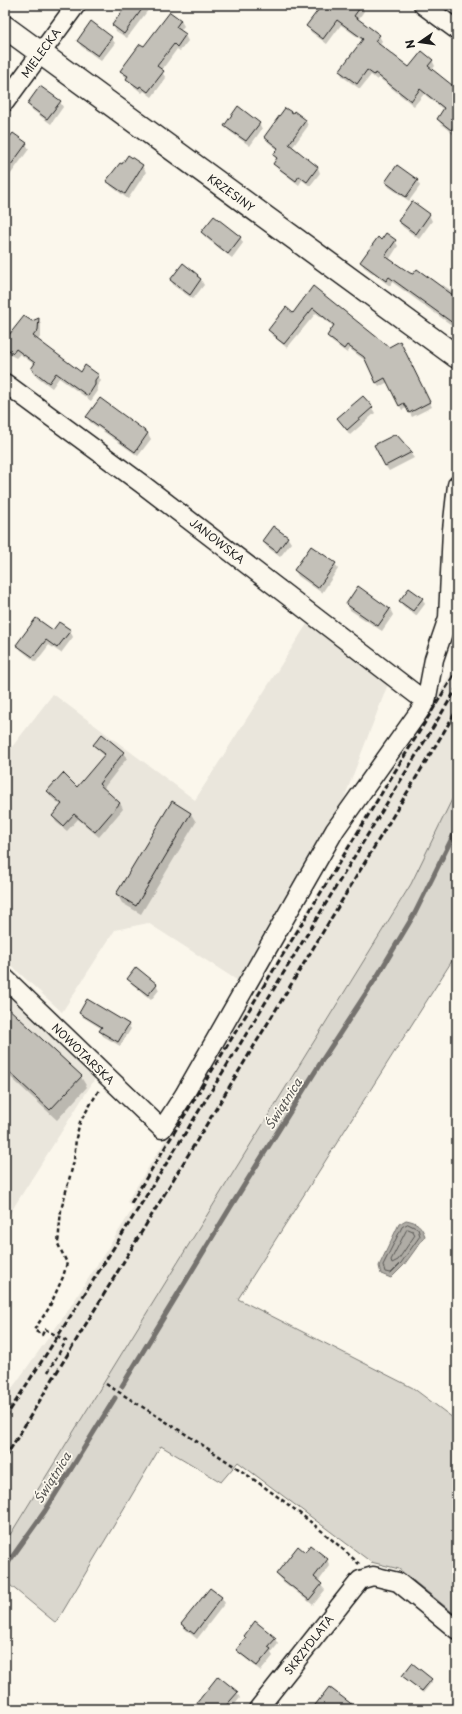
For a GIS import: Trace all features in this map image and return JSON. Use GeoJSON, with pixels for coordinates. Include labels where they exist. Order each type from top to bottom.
{"type":"FeatureCollection","features":[{"type":"Feature","properties":{"kind":"street","name":"MIELECKA"},"geometry":{"type":"LineString","coordinates":[[5,102],[76,5]]}},
{"type":"Feature","properties":{"kind":"street"},"geometry":{"type":"LineString","coordinates":[[422,5],[457,30]]}},
{"type":"Feature","properties":{"kind":"street","name":"KRZESINY"},"geometry":{"type":"LineString","coordinates":[[5,27],[457,357]]}},
{"type":"Feature","properties":{"kind":"street","name":"JANOWSKA"},"geometry":{"type":"LineString","coordinates":[[5,383],[136,479],[426,702]]}},
{"type":"Feature","properties":{"kind":"street"},"geometry":{"type":"LineString","coordinates":[[426,702],[434,659],[448,618],[452,530],[457,485]]}},
{"type":"Feature","properties":{"kind":"street","name":"NOWOTARSKA"},"geometry":{"type":"LineString","coordinates":[[5,978],[162,1129],[184,1095],[335,830],[426,702]]}},
{"type":"Feature","properties":{"kind":"street"},"geometry":{"type":"LineString","coordinates":[[366,1578],[398,1582],[457,1630]]}},
{"type":"Feature","properties":{"kind":"street","name":"SKRZYDLATA"},"geometry":{"type":"LineString","coordinates":[[258,1709],[366,1578]]}},
{"type":"Feature","properties":{"kind":"path"},"geometry":{"type":"LineString","coordinates":[[48,1372],[66,1342],[45,1328],[42,1335],[34,1330],[49,1308],[63,1277],[67,1263],[58,1244],[61,1210],[74,1161],[76,1138],[80,1122],[107,1077]]}},
{"type":"Feature","properties":{"kind":"path"},"geometry":{"type":"LineString","coordinates":[[106,1384],[266,1488],[342,1548],[366,1578]]}},
{"type":"Feature","properties":{"kind":"shaded area"},"geometry":{"type":"Polygon","coordinates":[[[307,624],[388,684],[330,835],[243,984],[148,923],[115,930],[62,1012],[5,960],[5,756],[53,694],[195,800],[307,624]]]}},
{"type":"Feature","properties":{"kind":"shaded area"},"geometry":{"type":"Polygon","coordinates":[[[457,663],[457,794],[417,876],[5,1552],[5,1398],[67,1312],[134,1207],[127,1202],[346,848],[457,663]]]}},
{"type":"Feature","properties":{"kind":"shaded area"},"geometry":{"type":"Polygon","coordinates":[[[457,789],[457,953],[238,1299],[413,1388],[457,1421],[457,1616],[399,1569],[371,1562],[238,1462],[221,1482],[161,1446],[56,1623],[5,1581],[5,1543],[411,884],[457,789]]]}},
{"type":"Feature","properties":{"kind":"shaded area"},"geometry":{"type":"Polygon","coordinates":[[[5,985],[98,1074],[5,1221],[5,985]]]}},
{"type":"Feature","properties":{"kind":"water"},"geometry":{"type":"Polygon","coordinates":[[[406,1220],[418,1225],[422,1229],[425,1236],[404,1265],[391,1278],[381,1274],[379,1266],[399,1224],[406,1220]]]}},
{"type":"Feature","properties":{"kind":"building"},"geometry":{"type":"Polygon","coordinates":[[[127,5],[145,5],[124,34],[112,25],[127,5]]]}},
{"type":"Feature","properties":{"kind":"building"},"geometry":{"type":"Polygon","coordinates":[[[322,5],[362,5],[354,16],[380,35],[375,41],[409,67],[422,51],[433,60],[428,66],[457,89],[457,122],[451,130],[437,119],[444,108],[420,89],[411,101],[375,73],[374,75],[367,70],[357,84],[339,71],[363,39],[337,20],[323,39],[306,26],[322,5]]]}},
{"type":"Feature","properties":{"kind":"building"},"geometry":{"type":"Polygon","coordinates":[[[170,12],[181,20],[176,27],[186,34],[177,47],[174,44],[157,66],[164,71],[148,92],[126,79],[128,76],[120,71],[140,44],[144,46],[170,12]]]}},
{"type":"Feature","properties":{"kind":"building"},"geometry":{"type":"Polygon","coordinates":[[[91,21],[112,37],[98,56],[77,41],[91,21]]]}},
{"type":"Feature","properties":{"kind":"building"},"geometry":{"type":"Polygon","coordinates":[[[40,86],[61,101],[47,119],[27,104],[40,86]]]}},
{"type":"Feature","properties":{"kind":"building"},"geometry":{"type":"Polygon","coordinates":[[[238,106],[260,123],[246,141],[224,126],[238,106]]]}},
{"type":"Feature","properties":{"kind":"building"},"geometry":{"type":"Polygon","coordinates":[[[285,108],[293,113],[294,111],[306,120],[289,144],[318,167],[307,182],[299,176],[296,181],[273,164],[277,158],[273,155],[278,148],[264,137],[285,108]]]}},
{"type":"Feature","properties":{"kind":"building"},"geometry":{"type":"Polygon","coordinates":[[[13,133],[27,143],[5,173],[5,143],[13,133]]]}},
{"type":"Feature","properties":{"kind":"building"},"geometry":{"type":"Polygon","coordinates":[[[128,155],[143,165],[125,194],[106,181],[120,163],[122,164],[128,155]]]}},
{"type":"Feature","properties":{"kind":"building"},"geometry":{"type":"Polygon","coordinates":[[[397,165],[418,180],[406,197],[385,182],[397,165]]]}},
{"type":"Feature","properties":{"kind":"building"},"geometry":{"type":"Polygon","coordinates":[[[412,201],[430,214],[416,234],[398,221],[412,201]]]}},
{"type":"Feature","properties":{"kind":"building"},"geometry":{"type":"Polygon","coordinates":[[[214,216],[241,237],[228,254],[201,232],[214,216]]]}},
{"type":"Feature","properties":{"kind":"building"},"geometry":{"type":"Polygon","coordinates":[[[386,233],[396,240],[385,256],[410,273],[413,274],[417,269],[457,298],[457,326],[389,277],[386,281],[360,262],[378,237],[381,240],[386,233]]]}},
{"type":"Feature","properties":{"kind":"building"},"geometry":{"type":"Polygon","coordinates":[[[183,263],[201,279],[190,295],[170,280],[183,263]]]}},
{"type":"Feature","properties":{"kind":"building"},"geometry":{"type":"Polygon","coordinates":[[[313,286],[389,347],[400,341],[430,402],[409,413],[404,403],[399,406],[385,378],[376,383],[364,357],[347,345],[344,349],[327,336],[334,325],[313,308],[284,344],[276,338],[277,337],[268,330],[286,307],[293,313],[313,286]]]}},
{"type":"Feature","properties":{"kind":"building"},"geometry":{"type":"Polygon","coordinates":[[[24,316],[32,321],[39,318],[38,330],[33,336],[81,372],[85,365],[99,375],[95,380],[95,385],[88,396],[56,373],[49,383],[31,369],[35,363],[16,349],[13,353],[5,347],[5,340],[24,316]]]}},
{"type":"Feature","properties":{"kind":"building"},"geometry":{"type":"Polygon","coordinates":[[[363,396],[373,407],[347,430],[337,418],[363,396]]]}},
{"type":"Feature","properties":{"kind":"building"},"geometry":{"type":"Polygon","coordinates":[[[100,398],[148,433],[135,452],[86,417],[100,398]]]}},
{"type":"Feature","properties":{"kind":"building"},"geometry":{"type":"Polygon","coordinates":[[[396,434],[412,452],[385,466],[374,445],[396,434]]]}},
{"type":"Feature","properties":{"kind":"building"},"geometry":{"type":"Polygon","coordinates":[[[273,526],[288,537],[277,552],[262,541],[273,526]]]}},
{"type":"Feature","properties":{"kind":"building"},"geometry":{"type":"Polygon","coordinates":[[[311,546],[336,563],[318,588],[294,570],[311,546]]]}},
{"type":"Feature","properties":{"kind":"building"},"geometry":{"type":"Polygon","coordinates":[[[358,586],[390,609],[378,626],[346,604],[358,586]]]}},
{"type":"Feature","properties":{"kind":"building"},"geometry":{"type":"Polygon","coordinates":[[[409,588],[423,598],[413,611],[399,601],[409,588]]]}},
{"type":"Feature","properties":{"kind":"building"},"geometry":{"type":"Polygon","coordinates":[[[36,618],[53,630],[59,622],[71,630],[57,648],[46,640],[33,657],[16,645],[36,618]]]}},
{"type":"Feature","properties":{"kind":"building"},"geometry":{"type":"Polygon","coordinates":[[[102,734],[124,752],[99,784],[120,803],[95,832],[74,814],[63,826],[52,816],[62,804],[47,791],[63,773],[77,787],[105,754],[93,745],[102,734]]]}},
{"type":"Feature","properties":{"kind":"building"},"geometry":{"type":"Polygon","coordinates":[[[172,801],[191,813],[136,906],[116,894],[172,801]]]}},
{"type":"Feature","properties":{"kind":"building"},"geometry":{"type":"Polygon","coordinates":[[[136,967],[157,984],[148,995],[127,979],[136,967]]]}},
{"type":"Feature","properties":{"kind":"building"},"geometry":{"type":"Polygon","coordinates":[[[87,999],[129,1024],[118,1042],[99,1031],[102,1027],[79,1013],[87,999]]]}},
{"type":"Feature","properties":{"kind":"building"},"geometry":{"type":"Polygon","coordinates":[[[5,1005],[82,1076],[50,1110],[5,1068],[5,1005]]]}},
{"type":"Feature","properties":{"kind":"building"},"geometry":{"type":"Polygon","coordinates":[[[310,1545],[328,1559],[314,1577],[322,1584],[309,1600],[276,1574],[298,1546],[305,1552],[310,1545]]]}},
{"type":"Feature","properties":{"kind":"building"},"geometry":{"type":"Polygon","coordinates":[[[210,1588],[222,1597],[194,1634],[181,1624],[210,1588]]]}},
{"type":"Feature","properties":{"kind":"building"},"geometry":{"type":"Polygon","coordinates":[[[255,1621],[276,1638],[268,1647],[271,1649],[257,1666],[236,1650],[246,1638],[244,1636],[255,1621]]]}},
{"type":"Feature","properties":{"kind":"building"},"geometry":{"type":"Polygon","coordinates":[[[412,1663],[432,1679],[422,1691],[402,1676],[412,1663]]]}},
{"type":"Feature","properties":{"kind":"building"},"geometry":{"type":"Polygon","coordinates":[[[218,1676],[238,1692],[223,1709],[192,1709],[218,1676]]]}},
{"type":"Feature","properties":{"kind":"building"},"geometry":{"type":"Polygon","coordinates":[[[329,1687],[358,1709],[312,1709],[329,1687]]]}},
{"type":"Feature","properties":{"kind":"waterway","name":"Świątnica"},"geometry":{"type":"LineString","coordinates":[[122,1386],[230,1208],[323,1059],[378,975],[415,913],[457,828]]}},
{"type":"Feature","properties":{"kind":"waterway","name":"Świątnica"},"geometry":{"type":"LineString","coordinates":[[5,1567],[45,1511],[115,1398]]}},
{"type":"Feature","properties":{"kind":"railway"},"geometry":{"type":"LineString","coordinates":[[131,1203],[457,670]]}},
{"type":"Feature","properties":{"kind":"railway"},"geometry":{"type":"LineString","coordinates":[[5,1418],[177,1146],[457,688]]}},
{"type":"Feature","properties":{"kind":"railway"},"geometry":{"type":"LineString","coordinates":[[5,1458],[457,710]]}}]}
